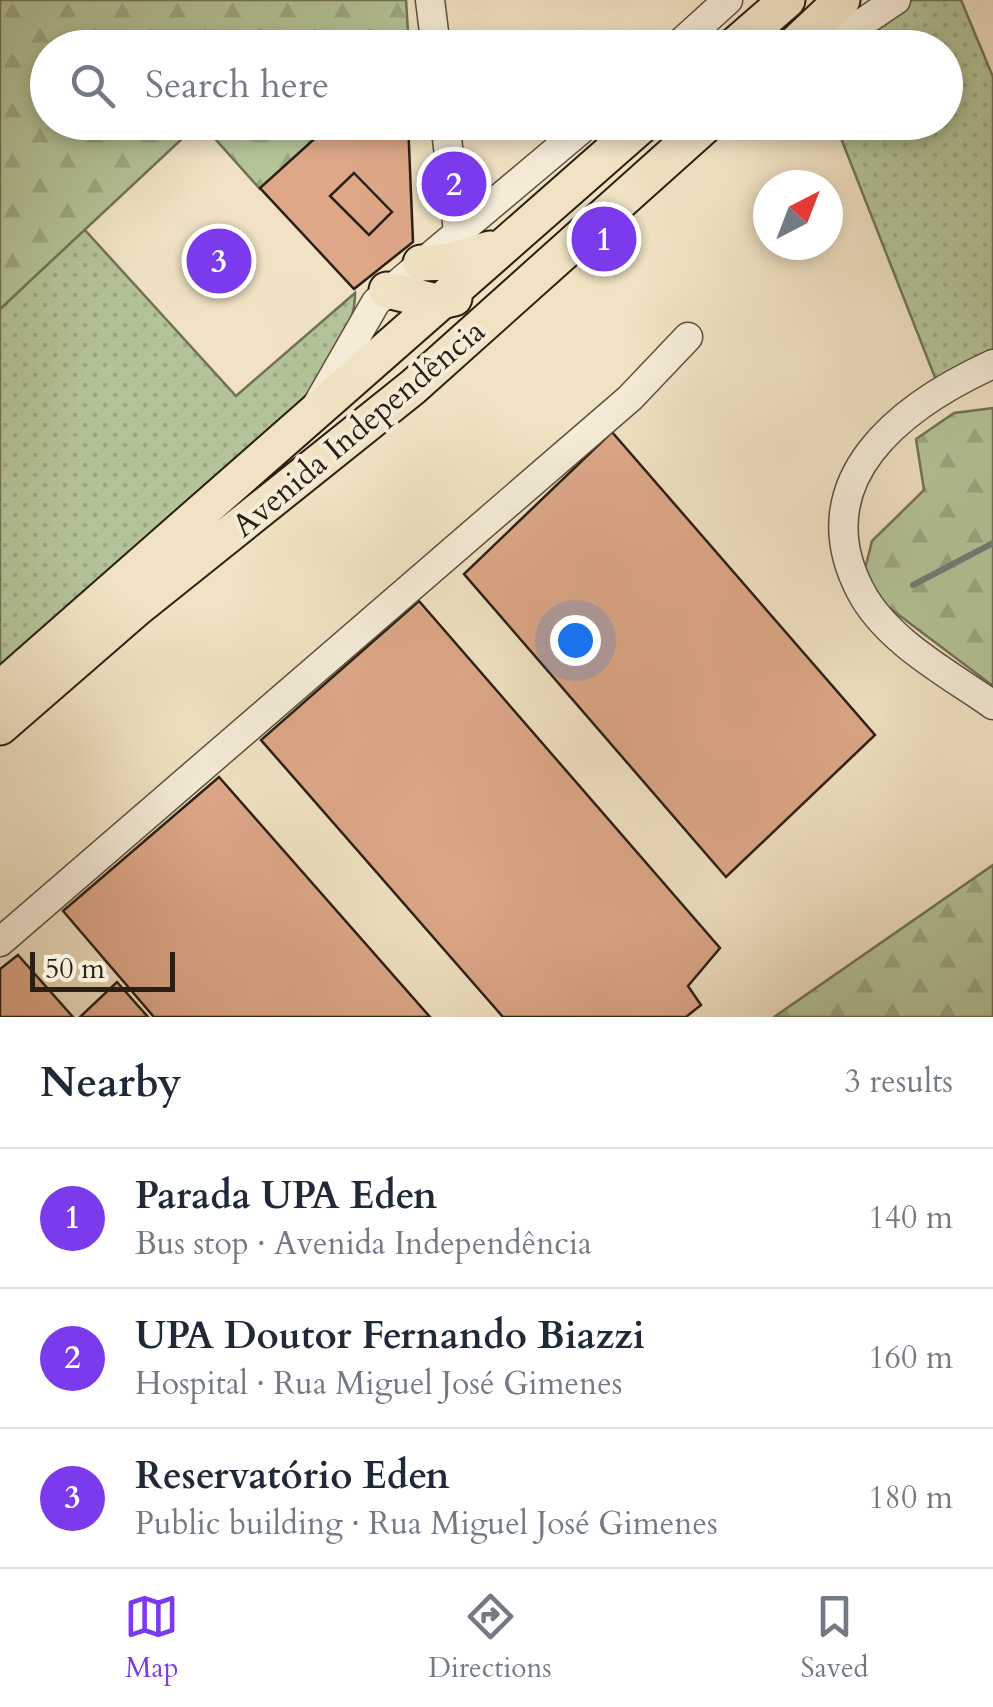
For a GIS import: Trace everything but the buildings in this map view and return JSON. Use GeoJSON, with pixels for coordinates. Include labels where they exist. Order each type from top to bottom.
{"type":"FeatureCollection","features":[{"type":"Feature","properties":{"kind":"main road"},"geometry":{"type":"LineString","coordinates":[[753,30],[787,0]]}},
{"type":"Feature","properties":{"kind":"main road"},"geometry":{"type":"LineString","coordinates":[[810,30],[842,0]]}},
{"type":"Feature","properties":{"kind":"main road","name":"Avenida Independência"},"geometry":{"type":"LineString","coordinates":[[0,689],[623,140]]}},
{"type":"Feature","properties":{"kind":"main road","name":"Avenida Independência"},"geometry":{"type":"LineString","coordinates":[[0,727],[138,608],[414,387],[690,140]]}},
{"type":"Feature","properties":{"kind":"main road"},"geometry":{"type":"LineString","coordinates":[[387,290],[437,302],[466,295],[520,272],[591,229]]}},
{"type":"Feature","properties":{"kind":"main road"},"geometry":{"type":"LineString","coordinates":[[421,263],[447,262],[505,243]]}},
{"type":"Feature","properties":{"kind":"street"},"geometry":{"type":"LineString","coordinates":[[430,0],[434,30]]}},
{"type":"Feature","properties":{"kind":"street"},"geometry":{"type":"LineString","coordinates":[[695,30],[728,0]]}},
{"type":"Feature","properties":{"kind":"street"},"geometry":{"type":"LineString","coordinates":[[852,30],[896,0]]}},
{"type":"Feature","properties":{"kind":"street"},"geometry":{"type":"LineString","coordinates":[[447,140],[458,231]]}},
{"type":"Feature","properties":{"kind":"street"},"geometry":{"type":"LineString","coordinates":[[312,414],[366,314],[387,290],[568,140]]}},
{"type":"Feature","properties":{"kind":"street"},"geometry":{"type":"LineString","coordinates":[[677,152],[694,140]]}},
{"type":"Feature","properties":{"kind":"street"},"geometry":{"type":"LineString","coordinates":[[0,942],[630,398],[688,337]]}},
{"type":"Feature","properties":{"kind":"street"},"geometry":{"type":"LineString","coordinates":[[993,364],[910,409],[854,474],[845,514],[845,545],[860,592],[902,640],[993,706]]}},
{"type":"Feature","properties":{"kind":"green space"},"geometry":{"type":"Polygon","coordinates":[[[0,0],[406,0],[408,30],[30,30],[30,140],[181,140],[0,309],[0,0]]]}},
{"type":"Feature","properties":{"kind":"green space"},"geometry":{"type":"Polygon","coordinates":[[[912,0],[961,0],[993,77],[993,350],[936,380],[842,140],[963,140],[963,30],[863,30],[912,0]]]}},
{"type":"Feature","properties":{"kind":"green space"},"geometry":{"type":"Polygon","coordinates":[[[216,140],[315,140],[260,189],[216,140]]]}},
{"type":"Feature","properties":{"kind":"green space"},"geometry":{"type":"Polygon","coordinates":[[[84,229],[236,396],[355,293],[354,308],[336,355],[300,411],[0,669],[0,309],[84,229]]]}},
{"type":"Feature","properties":{"kind":"green space"},"geometry":{"type":"Polygon","coordinates":[[[993,408],[993,686],[887,606],[864,573],[872,541],[924,490],[916,439],[954,413],[993,408]]]}},
{"type":"Feature","properties":{"kind":"green space"},"geometry":{"type":"Polygon","coordinates":[[[993,865],[993,1017],[774,1017],[993,865]]]}},
{"type":"Feature","properties":{"kind":"waterway"},"geometry":{"type":"LineString","coordinates":[[913,585],[993,543]]}},
{"type":"Feature","properties":{"kind":"place","name":"UPA Doutor Fernando Biazzi"},"geometry":{"type":"Point","coordinates":[454,184]}},
{"type":"Feature","properties":{"kind":"place","name":"Parada UPA Eden"},"geometry":{"type":"Point","coordinates":[604,239]}},
{"type":"Feature","properties":{"kind":"place","name":"Reservatório Eden"},"geometry":{"type":"Point","coordinates":[219,261]}}]}
